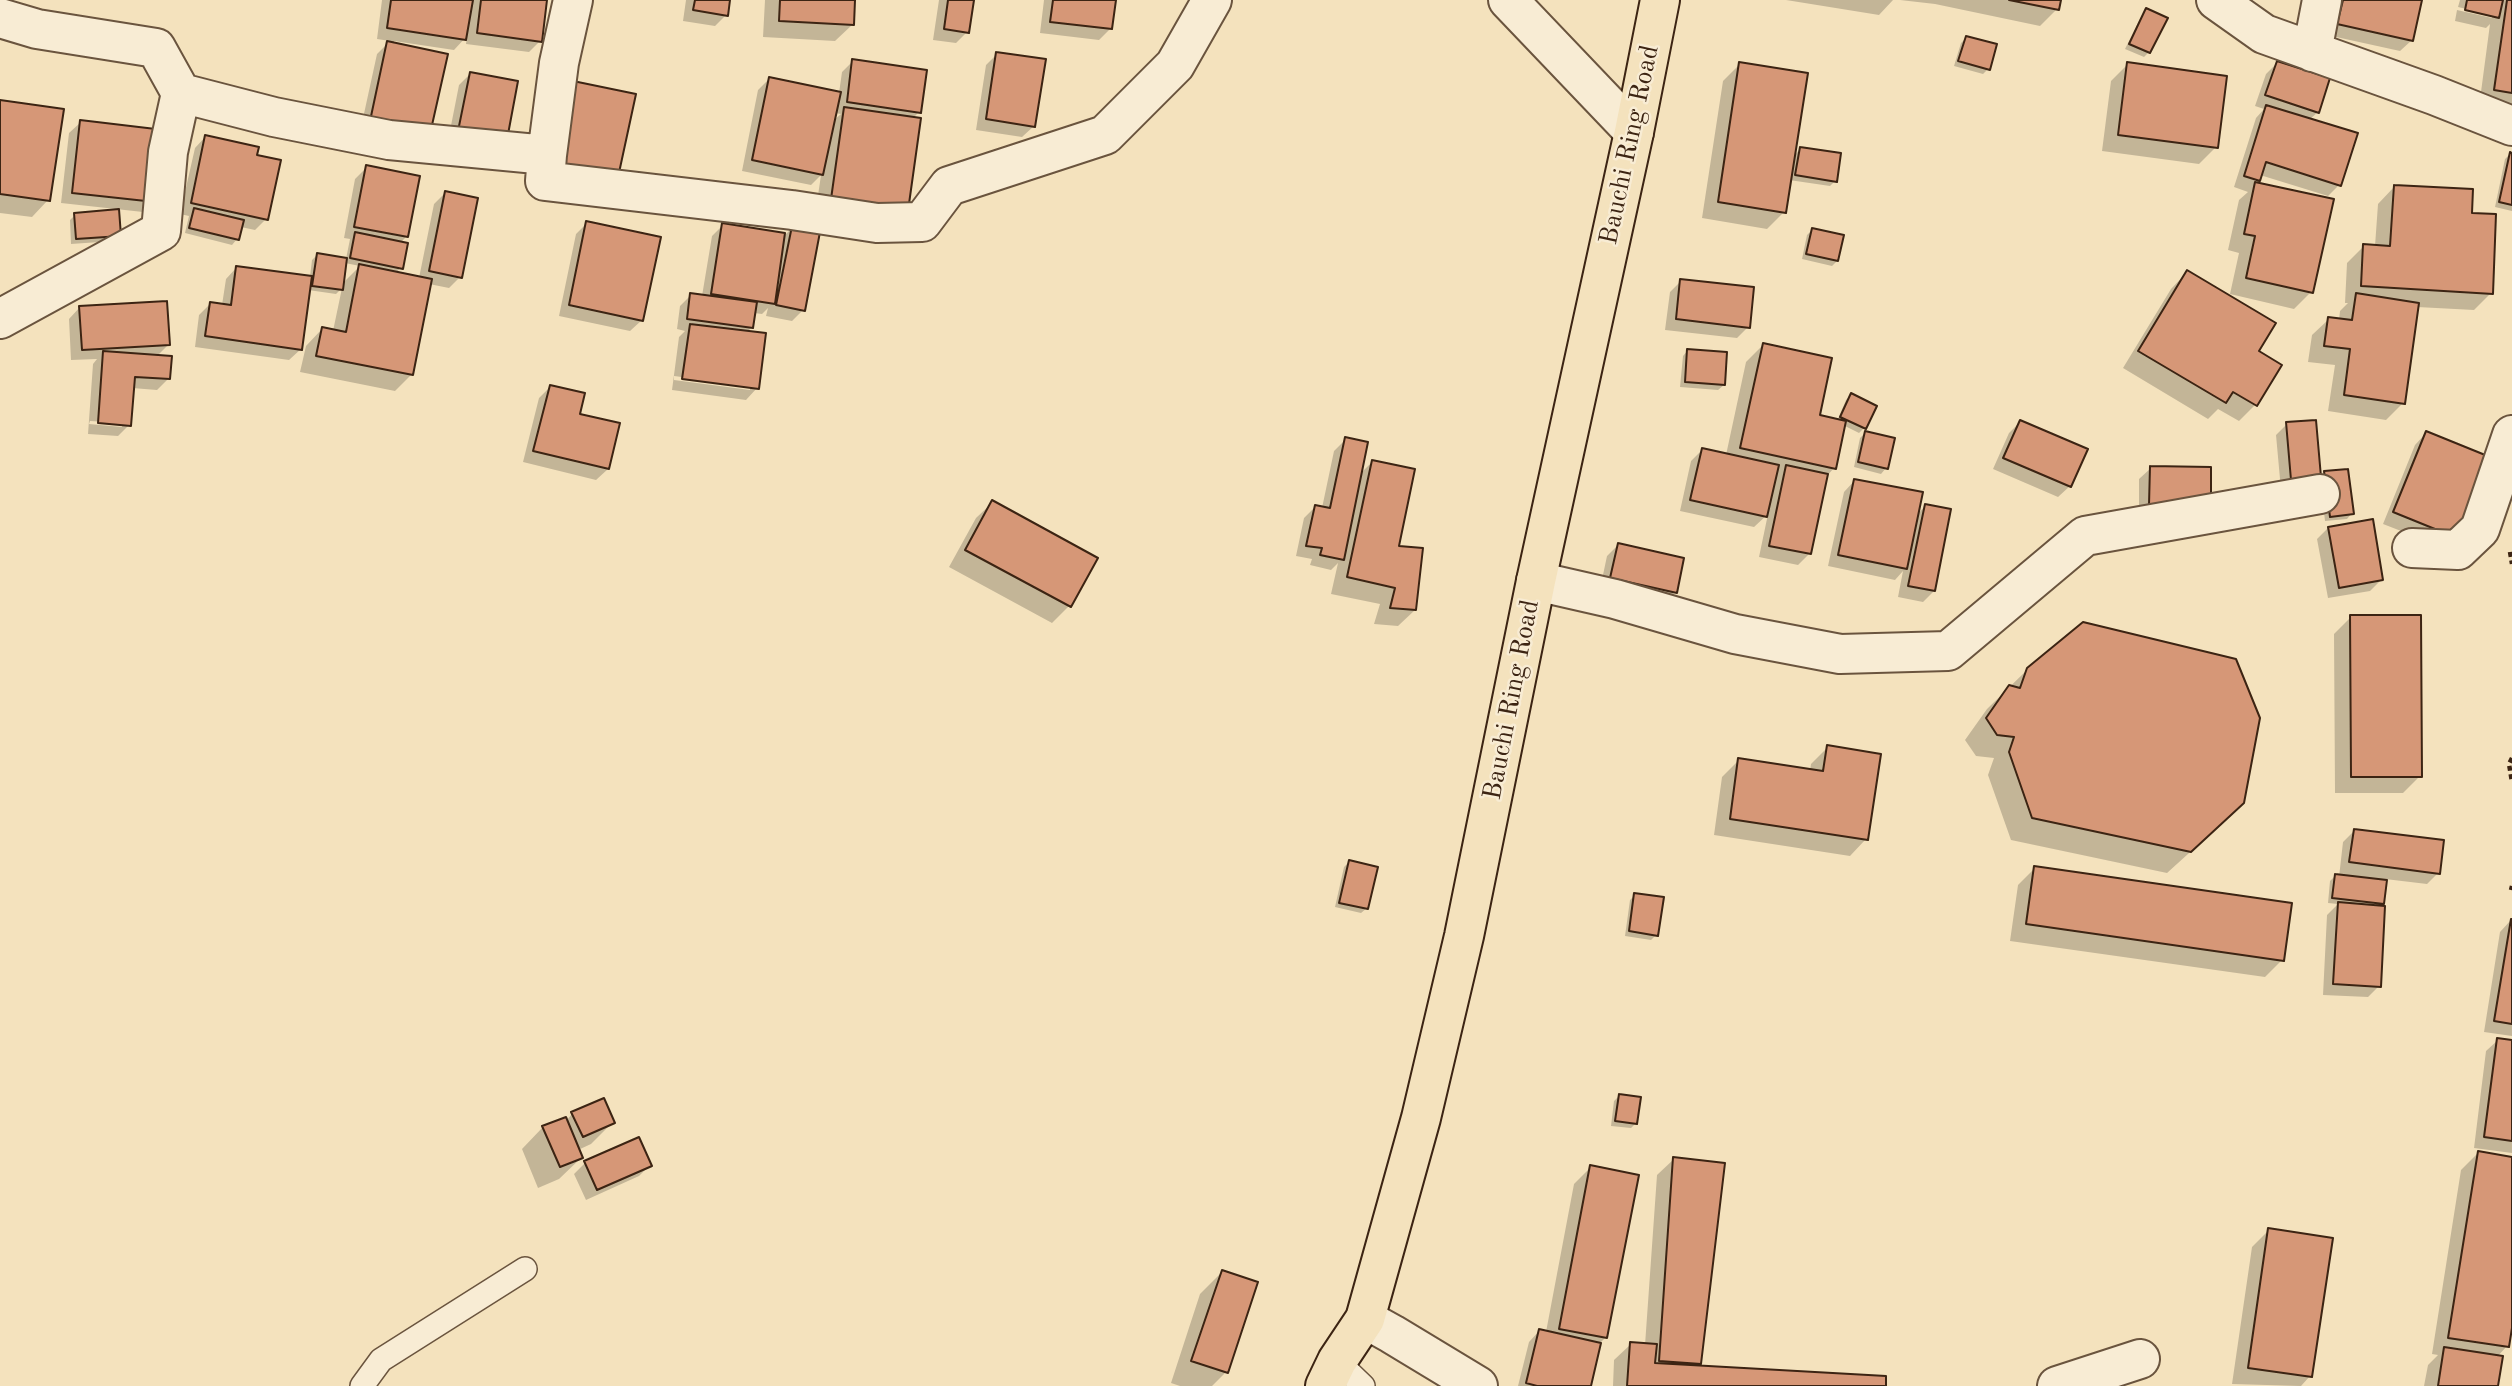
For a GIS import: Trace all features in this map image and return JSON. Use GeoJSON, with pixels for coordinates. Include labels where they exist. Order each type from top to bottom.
{"type":"FeatureCollection","features":[{"type":"Feature","properties":{"kind":"main road","name":"Bauchi Ring Road"},"geometry":{"type":"LineString","coordinates":[[1341,1378],[1365,1320],[1421,1118],[1464,936],[1536,581],[1634,132],[1660,0]]}},
{"type":"Feature","properties":{"kind":"street"},"geometry":{"type":"LineString","coordinates":[[573,0],[559,64],[545,181],[792,210],[877,223],[922,222],[948,186],[1105,135],[1175,65],[1212,0]]}},
{"type":"Feature","properties":{"kind":"street"},"geometry":{"type":"LineString","coordinates":[[1508,0],[1634,132]]}},
{"type":"Feature","properties":{"kind":"street"},"geometry":{"type":"LineString","coordinates":[[2216,0],[2264,34],[2512,126]]}},
{"type":"Feature","properties":{"kind":"street"},"geometry":{"type":"LineString","coordinates":[[2312,51],[2322,0]]}},
{"type":"Feature","properties":{"kind":"street"},"geometry":{"type":"LineString","coordinates":[[0,18],[39,15],[156,48],[181,93],[167,152],[161,231],[0,319]]}},
{"type":"Feature","properties":{"kind":"street"},"geometry":{"type":"LineString","coordinates":[[181,93],[274,117],[389,140],[547,155]]}},
{"type":"Feature","properties":{"kind":"street"},"geometry":{"type":"LineString","coordinates":[[2413,548],[2458,550],[2480,529],[2512,435]]}},
{"type":"Feature","properties":{"kind":"street"},"geometry":{"type":"LineString","coordinates":[[1536,581],[1615,599],[1735,634],[1840,654],[1948,651],[2085,536],[2320,494]]}},
{"type":"Feature","properties":{"kind":"street"},"geometry":{"type":"LineString","coordinates":[[1365,1320],[1478,1386]]}},
{"type":"Feature","properties":{"kind":"street"},"geometry":{"type":"LineString","coordinates":[[2057,1386],[2140,1359]]}},
{"type":"Feature","properties":{"kind":"lane"},"geometry":{"type":"LineString","coordinates":[[362,1386],[381,1360],[525,1269]]}},
{"type":"Feature","properties":{"kind":"path"},"geometry":{"type":"LineString","coordinates":[[2512,758],[2509,764],[2512,782]]}},
{"type":"Feature","properties":{"kind":"building"},"geometry":{"type":"Polygon","coordinates":[[[391,0],[473,0],[466,40],[387,28],[391,0]]]}},
{"type":"Feature","properties":{"kind":"building"},"geometry":{"type":"Polygon","coordinates":[[[481,0],[547,0],[542,42],[477,33],[481,0]]]}},
{"type":"Feature","properties":{"kind":"building"},"geometry":{"type":"Polygon","coordinates":[[[695,0],[730,0],[728,16],[693,10],[695,0]]]}},
{"type":"Feature","properties":{"kind":"building"},"geometry":{"type":"Polygon","coordinates":[[[780,0],[855,0],[854,25],[779,21],[780,0]]]}},
{"type":"Feature","properties":{"kind":"building"},"geometry":{"type":"Polygon","coordinates":[[[948,0],[974,0],[969,33],[944,29],[948,0]]]}},
{"type":"Feature","properties":{"kind":"building"},"geometry":{"type":"Polygon","coordinates":[[[1053,0],[1116,0],[1112,29],[1050,22],[1053,0]]]}},
{"type":"Feature","properties":{"kind":"building"},"geometry":{"type":"Polygon","coordinates":[[[2009,0],[2061,0],[2059,10],[2009,0]]]}},
{"type":"Feature","properties":{"kind":"building"},"geometry":{"type":"Polygon","coordinates":[[[2343,0],[2422,0],[2413,41],[2337,24],[2343,0]]]}},
{"type":"Feature","properties":{"kind":"building"},"geometry":{"type":"Polygon","coordinates":[[[2467,0],[2503,0],[2499,18],[2465,10],[2467,0]]]}},
{"type":"Feature","properties":{"kind":"building"},"geometry":{"type":"Polygon","coordinates":[[[2507,0],[2512,0],[2512,93],[2494,90],[2507,0]]]}},
{"type":"Feature","properties":{"kind":"building"},"geometry":{"type":"Polygon","coordinates":[[[2146,8],[2168,18],[2150,53],[2129,44],[2146,8]]]}},
{"type":"Feature","properties":{"kind":"building"},"geometry":{"type":"Polygon","coordinates":[[[1966,36],[1997,44],[1990,70],[1958,61],[1966,36]]]}},
{"type":"Feature","properties":{"kind":"building"},"geometry":{"type":"Polygon","coordinates":[[[387,41],[448,54],[430,134],[370,121],[387,41]]]}},
{"type":"Feature","properties":{"kind":"building"},"geometry":{"type":"Polygon","coordinates":[[[996,52],[1046,59],[1035,127],[986,119],[996,52]]]}},
{"type":"Feature","properties":{"kind":"building"},"geometry":{"type":"Polygon","coordinates":[[[852,59],[927,70],[921,113],[847,102],[852,59]]]}},
{"type":"Feature","properties":{"kind":"building"},"geometry":{"type":"Polygon","coordinates":[[[2277,61],[2330,78],[2319,113],[2265,95],[2277,61]]]}},
{"type":"Feature","properties":{"kind":"building"},"geometry":{"type":"Polygon","coordinates":[[[1739,62],[1808,73],[1786,213],[1718,202],[1739,62]]]}},
{"type":"Feature","properties":{"kind":"building"},"geometry":{"type":"Polygon","coordinates":[[[2127,62],[2227,76],[2218,148],[2118,135],[2127,62]]]}},
{"type":"Feature","properties":{"kind":"building"},"geometry":{"type":"Polygon","coordinates":[[[470,72],[518,81],[506,145],[457,136],[470,72]]]}},
{"type":"Feature","properties":{"kind":"building"},"geometry":{"type":"Polygon","coordinates":[[[769,77],[841,92],[823,175],[752,160],[769,77]]]}},
{"type":"Feature","properties":{"kind":"building"},"geometry":{"type":"Polygon","coordinates":[[[573,81],[636,94],[617,182],[555,169],[573,81]]]}},
{"type":"Feature","properties":{"kind":"building"},"geometry":{"type":"Polygon","coordinates":[[[0,100],[64,109],[50,201],[0,194],[0,100]]]}},
{"type":"Feature","properties":{"kind":"building"},"geometry":{"type":"Polygon","coordinates":[[[2266,105],[2358,133],[2341,186],[2266,162],[2260,181],[2244,176],[2266,105]]]}},
{"type":"Feature","properties":{"kind":"building"},"geometry":{"type":"Polygon","coordinates":[[[844,107],[921,118],[908,211],[831,199],[844,107]]]}},
{"type":"Feature","properties":{"kind":"building"},"geometry":{"type":"Polygon","coordinates":[[[80,120],[164,130],[155,202],[72,193],[80,120]]]}},
{"type":"Feature","properties":{"kind":"building"},"geometry":{"type":"Polygon","coordinates":[[[205,135],[259,147],[257,155],[281,160],[268,220],[191,203],[205,135]]]}},
{"type":"Feature","properties":{"kind":"building"},"geometry":{"type":"Polygon","coordinates":[[[1800,147],[1841,153],[1837,182],[1795,175],[1800,147]]]}},
{"type":"Feature","properties":{"kind":"building"},"geometry":{"type":"Polygon","coordinates":[[[2510,152],[2512,153],[2512,205],[2499,202],[2510,152]]]}},
{"type":"Feature","properties":{"kind":"building"},"geometry":{"type":"Polygon","coordinates":[[[366,165],[420,176],[408,237],[354,227],[366,165]]]}},
{"type":"Feature","properties":{"kind":"building"},"geometry":{"type":"Polygon","coordinates":[[[2255,182],[2334,199],[2313,293],[2246,278],[2255,236],[2244,234],[2255,182]]]}},
{"type":"Feature","properties":{"kind":"building"},"geometry":{"type":"Polygon","coordinates":[[[2394,185],[2473,189],[2472,213],[2496,214],[2493,294],[2361,286],[2363,244],[2390,246],[2394,185]]]}},
{"type":"Feature","properties":{"kind":"building"},"geometry":{"type":"Polygon","coordinates":[[[445,191],[478,198],[462,278],[429,271],[445,191]]]}},
{"type":"Feature","properties":{"kind":"building"},"geometry":{"type":"Polygon","coordinates":[[[194,208],[244,220],[239,240],[189,228],[194,208]]]}},
{"type":"Feature","properties":{"kind":"building"},"geometry":{"type":"Polygon","coordinates":[[[119,209],[121,236],[76,239],[74,213],[119,209]]]}},
{"type":"Feature","properties":{"kind":"building"},"geometry":{"type":"Polygon","coordinates":[[[586,221],[661,237],[643,321],[569,305],[586,221]]]}},
{"type":"Feature","properties":{"kind":"building"},"geometry":{"type":"Polygon","coordinates":[[[722,223],[785,233],[775,304],[711,294],[722,223]]]}},
{"type":"Feature","properties":{"kind":"building"},"geometry":{"type":"Polygon","coordinates":[[[792,226],[820,232],[805,311],[776,305],[792,226]]]}},
{"type":"Feature","properties":{"kind":"building"},"geometry":{"type":"Polygon","coordinates":[[[1812,228],[1844,235],[1838,261],[1806,254],[1812,228]]]}},
{"type":"Feature","properties":{"kind":"building"},"geometry":{"type":"Polygon","coordinates":[[[355,232],[408,243],[403,269],[350,258],[355,232]]]}},
{"type":"Feature","properties":{"kind":"building"},"geometry":{"type":"Polygon","coordinates":[[[317,253],[347,258],[343,290],[312,286],[317,253]]]}},
{"type":"Feature","properties":{"kind":"building"},"geometry":{"type":"Polygon","coordinates":[[[359,264],[432,279],[413,375],[316,356],[322,327],[346,332],[359,264]]]}},
{"type":"Feature","properties":{"kind":"building"},"geometry":{"type":"Polygon","coordinates":[[[236,266],[312,276],[302,350],[205,336],[210,302],[231,305],[236,266]]]}},
{"type":"Feature","properties":{"kind":"building"},"geometry":{"type":"Polygon","coordinates":[[[2187,270],[2276,323],[2259,351],[2282,365],[2257,406],[2233,392],[2226,403],[2138,351],[2187,270]]]}},
{"type":"Feature","properties":{"kind":"building"},"geometry":{"type":"Polygon","coordinates":[[[1680,279],[1754,287],[1750,328],[1676,319],[1680,279]]]}},
{"type":"Feature","properties":{"kind":"building"},"geometry":{"type":"Polygon","coordinates":[[[690,293],[757,302],[753,328],[687,319],[690,293]]]}},
{"type":"Feature","properties":{"kind":"building"},"geometry":{"type":"Polygon","coordinates":[[[2356,293],[2419,303],[2405,404],[2344,395],[2350,349],[2324,346],[2328,317],[2352,320],[2356,293]]]}},
{"type":"Feature","properties":{"kind":"building"},"geometry":{"type":"Polygon","coordinates":[[[167,301],[170,345],[82,350],[79,306],[167,301]]]}},
{"type":"Feature","properties":{"kind":"building"},"geometry":{"type":"Polygon","coordinates":[[[690,324],[766,333],[759,389],[682,379],[690,324]]]}},
{"type":"Feature","properties":{"kind":"building"},"geometry":{"type":"Polygon","coordinates":[[[1763,343],[1832,358],[1820,415],[1846,421],[1836,469],[1740,448],[1763,343]]]}},
{"type":"Feature","properties":{"kind":"building"},"geometry":{"type":"Polygon","coordinates":[[[1687,349],[1727,352],[1725,385],[1685,382],[1687,349]]]}},
{"type":"Feature","properties":{"kind":"building"},"geometry":{"type":"Polygon","coordinates":[[[103,351],[172,356],[170,379],[135,377],[131,426],[98,423],[103,351]]]}},
{"type":"Feature","properties":{"kind":"building"},"geometry":{"type":"Polygon","coordinates":[[[550,385],[585,393],[580,414],[620,423],[609,469],[533,451],[550,385]]]}},
{"type":"Feature","properties":{"kind":"building"},"geometry":{"type":"Polygon","coordinates":[[[1851,393],[1877,406],[1866,429],[1840,417],[1851,393]]]}},
{"type":"Feature","properties":{"kind":"building"},"geometry":{"type":"Polygon","coordinates":[[[2020,420],[2088,449],[2071,487],[2003,458],[2020,420]]]}},
{"type":"Feature","properties":{"kind":"building"},"geometry":{"type":"Polygon","coordinates":[[[2316,420],[2321,477],[2291,480],[2286,422],[2316,420]]]}},
{"type":"Feature","properties":{"kind":"building"},"geometry":{"type":"Polygon","coordinates":[[[1865,431],[1895,438],[1888,469],[1858,462],[1865,431]]]}},
{"type":"Feature","properties":{"kind":"building"},"geometry":{"type":"Polygon","coordinates":[[[2426,431],[2495,459],[2462,540],[2393,512],[2426,431]]]}},
{"type":"Feature","properties":{"kind":"building"},"geometry":{"type":"Polygon","coordinates":[[[1345,437],[1368,442],[1344,560],[1320,555],[1322,548],[1306,546],[1315,505],[1330,508],[1345,437]]]}},
{"type":"Feature","properties":{"kind":"building"},"geometry":{"type":"Polygon","coordinates":[[[1702,448],[1779,465],[1767,517],[1690,500],[1702,448]]]}},
{"type":"Feature","properties":{"kind":"building"},"geometry":{"type":"Polygon","coordinates":[[[1372,460],[1415,469],[1399,546],[1423,548],[1416,610],[1390,608],[1395,588],[1347,577],[1372,460]]]}},
{"type":"Feature","properties":{"kind":"building"},"geometry":{"type":"Polygon","coordinates":[[[1786,465],[1828,474],[1811,554],[1769,546],[1786,465]]]}},
{"type":"Feature","properties":{"kind":"building"},"geometry":{"type":"Polygon","coordinates":[[[2150,466],[2211,467],[2211,506],[2149,505],[2150,466]]]}},
{"type":"Feature","properties":{"kind":"building"},"geometry":{"type":"Polygon","coordinates":[[[2348,469],[2354,514],[2330,517],[2324,471],[2348,469]]]}},
{"type":"Feature","properties":{"kind":"building"},"geometry":{"type":"Polygon","coordinates":[[[1854,479],[1923,492],[1907,569],[1838,555],[1854,479]]]}},
{"type":"Feature","properties":{"kind":"building"},"geometry":{"type":"Polygon","coordinates":[[[992,500],[1098,558],[1071,607],[965,550],[992,500]]]}},
{"type":"Feature","properties":{"kind":"building"},"geometry":{"type":"Polygon","coordinates":[[[1925,504],[1951,509],[1935,591],[1908,586],[1925,504]]]}},
{"type":"Feature","properties":{"kind":"building"},"geometry":{"type":"Polygon","coordinates":[[[2373,519],[2383,580],[2339,588],[2328,527],[2373,519]]]}},
{"type":"Feature","properties":{"kind":"building"},"geometry":{"type":"Polygon","coordinates":[[[1618,543],[1684,558],[1677,593],[1610,578],[1618,543]]]}},
{"type":"Feature","properties":{"kind":"building"},"geometry":{"type":"Polygon","coordinates":[[[2350,615],[2421,615],[2422,777],[2351,777],[2350,615]]]}},
{"type":"Feature","properties":{"kind":"building"},"geometry":{"type":"Polygon","coordinates":[[[2083,622],[2236,659],[2260,718],[2244,803],[2191,852],[2032,818],[2009,752],[2014,737],[1997,735],[1986,718],[2009,685],[2020,688],[2027,668],[2083,622]]]}},
{"type":"Feature","properties":{"kind":"building"},"geometry":{"type":"Polygon","coordinates":[[[1827,745],[1881,754],[1868,840],[1730,819],[1738,758],[1823,771],[1827,745]]]}},
{"type":"Feature","properties":{"kind":"building"},"geometry":{"type":"Polygon","coordinates":[[[2354,829],[2444,840],[2440,874],[2349,862],[2354,829]]]}},
{"type":"Feature","properties":{"kind":"building"},"geometry":{"type":"Polygon","coordinates":[[[1349,860],[1378,867],[1368,909],[1339,903],[1349,860]]]}},
{"type":"Feature","properties":{"kind":"building"},"geometry":{"type":"Polygon","coordinates":[[[2034,866],[2292,903],[2284,961],[2026,924],[2034,866]]]}},
{"type":"Feature","properties":{"kind":"building"},"geometry":{"type":"Polygon","coordinates":[[[2335,874],[2387,880],[2384,904],[2332,898],[2335,874]]]}},
{"type":"Feature","properties":{"kind":"building"},"geometry":{"type":"Polygon","coordinates":[[[1634,893],[1664,897],[1658,936],[1629,931],[1634,893]]]}},
{"type":"Feature","properties":{"kind":"building"},"geometry":{"type":"Polygon","coordinates":[[[2338,902],[2385,906],[2381,987],[2333,984],[2338,902]]]}},
{"type":"Feature","properties":{"kind":"building"},"geometry":{"type":"Polygon","coordinates":[[[2512,919],[2512,1024],[2494,1021],[2512,919]]]}},
{"type":"Feature","properties":{"kind":"building"},"geometry":{"type":"Polygon","coordinates":[[[2497,1038],[2512,1040],[2512,1141],[2484,1137],[2497,1038]]]}},
{"type":"Feature","properties":{"kind":"building"},"geometry":{"type":"Polygon","coordinates":[[[1619,1094],[1641,1097],[1637,1124],[1615,1121],[1619,1094]]]}},
{"type":"Feature","properties":{"kind":"building"},"geometry":{"type":"Polygon","coordinates":[[[604,1098],[615,1123],[583,1137],[571,1112],[604,1098]]]}},
{"type":"Feature","properties":{"kind":"building"},"geometry":{"type":"Polygon","coordinates":[[[566,1117],[583,1158],[560,1167],[542,1126],[566,1117]]]}},
{"type":"Feature","properties":{"kind":"building"},"geometry":{"type":"Polygon","coordinates":[[[639,1137],[652,1166],[597,1190],[584,1161],[639,1137]]]}},
{"type":"Feature","properties":{"kind":"building"},"geometry":{"type":"Polygon","coordinates":[[[2478,1151],[2512,1157],[2512,1328],[2509,1347],[2448,1338],[2478,1151]]]}},
{"type":"Feature","properties":{"kind":"building"},"geometry":{"type":"Polygon","coordinates":[[[1673,1157],[1725,1163],[1701,1364],[1659,1361],[1673,1157]]]}},
{"type":"Feature","properties":{"kind":"building"},"geometry":{"type":"Polygon","coordinates":[[[1590,1165],[1639,1175],[1607,1338],[1559,1329],[1590,1165]]]}},
{"type":"Feature","properties":{"kind":"building"},"geometry":{"type":"Polygon","coordinates":[[[2268,1228],[2333,1238],[2312,1377],[2248,1368],[2268,1228]]]}},
{"type":"Feature","properties":{"kind":"building"},"geometry":{"type":"Polygon","coordinates":[[[1222,1270],[1258,1282],[1228,1373],[1191,1361],[1222,1270]]]}},
{"type":"Feature","properties":{"kind":"building"},"geometry":{"type":"Polygon","coordinates":[[[1539,1329],[1601,1343],[1591,1386],[1537,1386],[1526,1383],[1539,1329]]]}},
{"type":"Feature","properties":{"kind":"building"},"geometry":{"type":"Polygon","coordinates":[[[1630,1342],[1657,1344],[1655,1363],[1886,1376],[1886,1386],[1627,1386],[1630,1342]]]}},
{"type":"Feature","properties":{"kind":"building"},"geometry":{"type":"Polygon","coordinates":[[[2444,1347],[2503,1356],[2498,1386],[2438,1386],[2444,1347]]]}}]}
